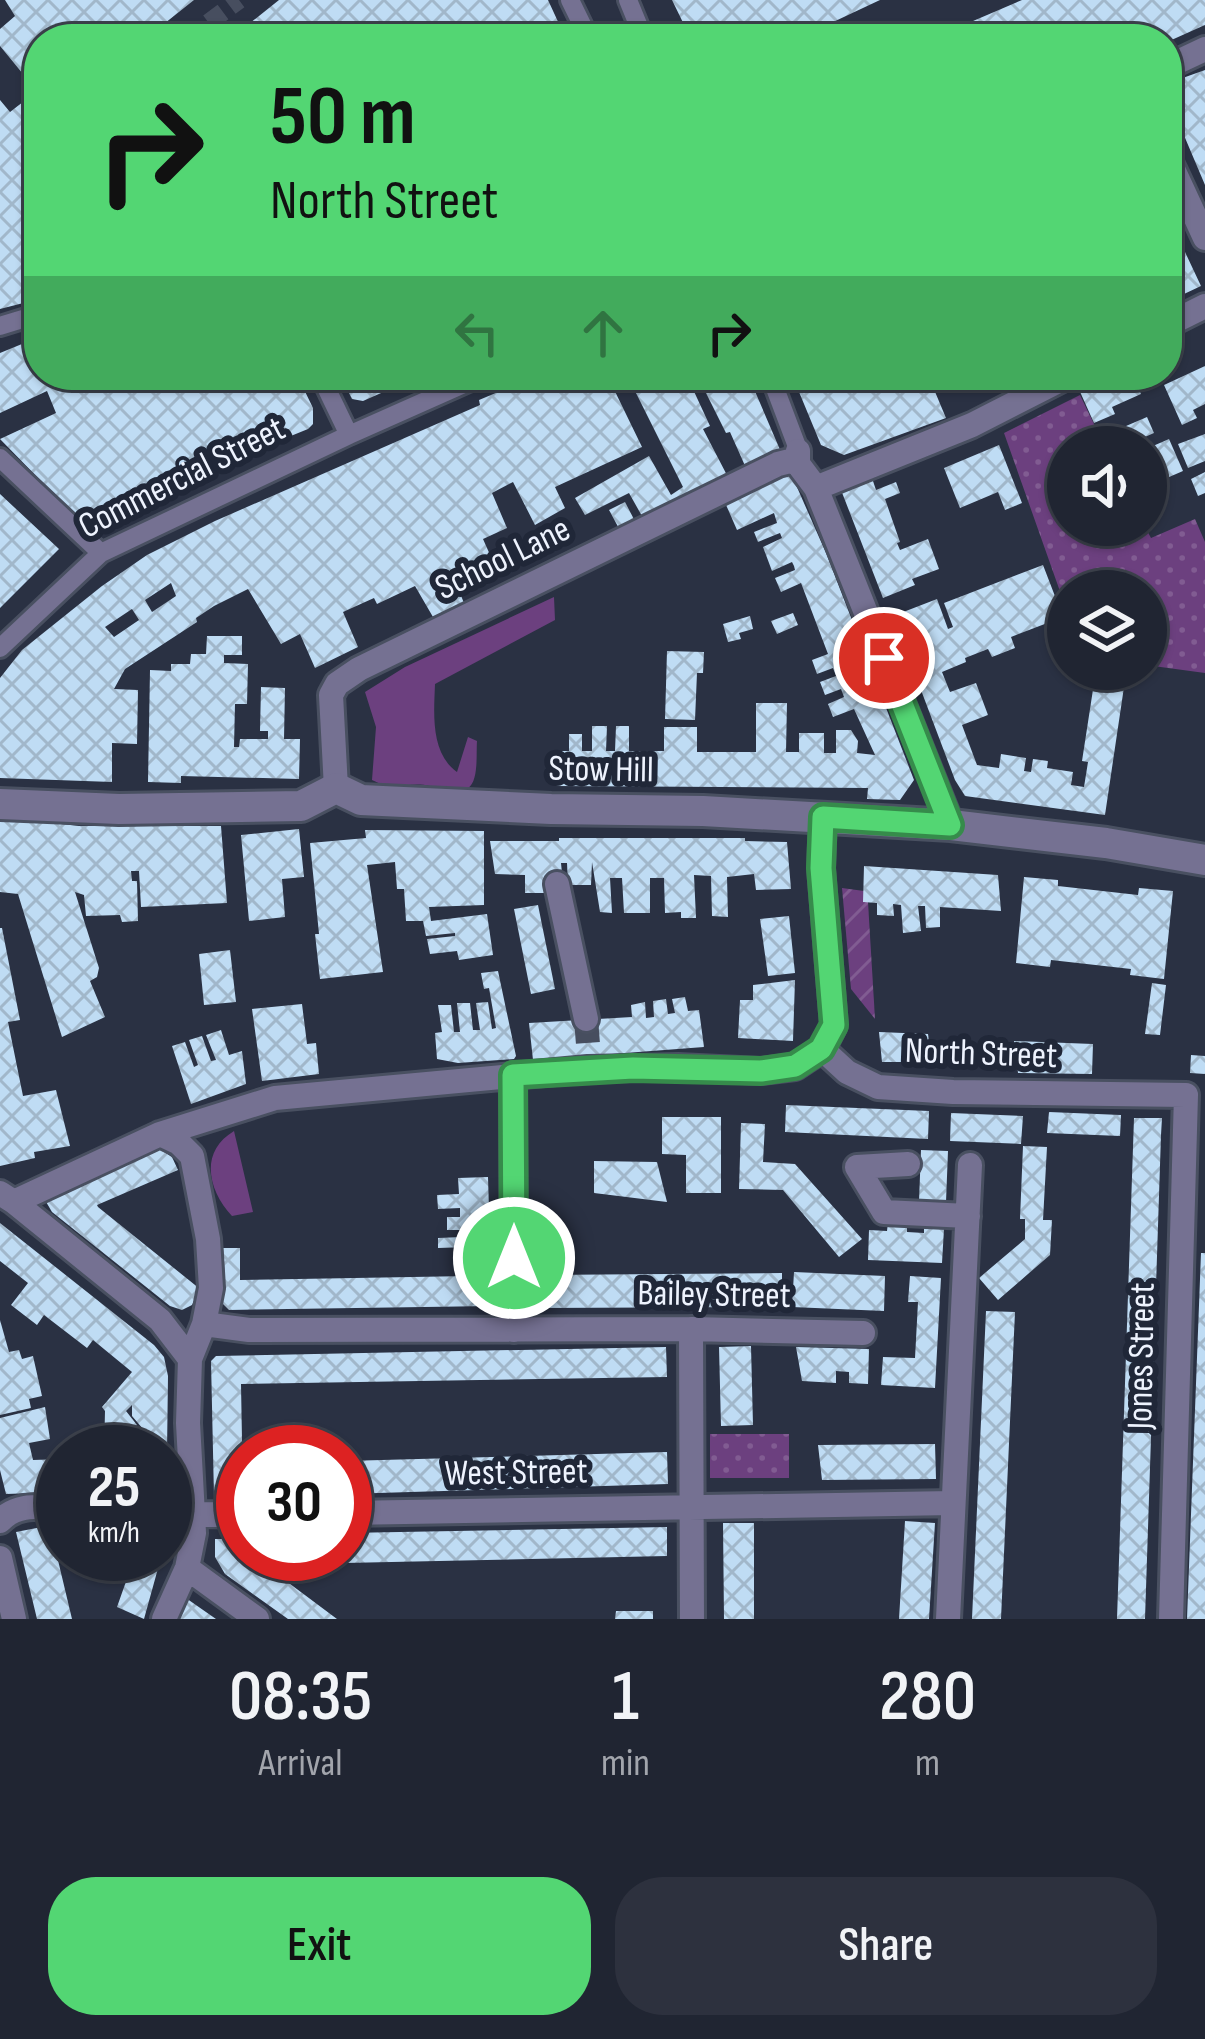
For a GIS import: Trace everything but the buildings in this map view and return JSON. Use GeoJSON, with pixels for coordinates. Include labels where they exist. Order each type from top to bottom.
{"type":"FeatureCollection","features":[{"type":"Feature","properties":{"kind":"street"},"geometry":{"type":"LineString","coordinates":[[1182,188],[1205,238]]}},
{"type":"Feature","properties":{"kind":"street"},"geometry":{"type":"LineString","coordinates":[[327,390],[349,435]]}},
{"type":"Feature","properties":{"kind":"street","name":"Commercial Street"},"geometry":{"type":"LineString","coordinates":[[0,648],[100,553],[450,390]]}},
{"type":"Feature","properties":{"kind":"street"},"geometry":{"type":"LineString","coordinates":[[775,390],[798,457],[816,488],[950,825]]}},
{"type":"Feature","properties":{"kind":"street"},"geometry":{"type":"LineString","coordinates":[[816,488],[973,425],[1041,390]]}},
{"type":"Feature","properties":{"kind":"street","name":"School Lane"},"geometry":{"type":"LineString","coordinates":[[336,788],[331,695],[337,684],[358,669],[798,457]]}},
{"type":"Feature","properties":{"kind":"street"},"geometry":{"type":"LineString","coordinates":[[0,458],[100,553]]}},
{"type":"Feature","properties":{"kind":"street"},"geometry":{"type":"LineString","coordinates":[[0,804],[119,809],[301,806],[336,788]]}},
{"type":"Feature","properties":{"kind":"street","name":"Stow Hill"},"geometry":{"type":"LineString","coordinates":[[336,788],[361,800],[950,825],[1205,860]]}},
{"type":"Feature","properties":{"kind":"street"},"geometry":{"type":"LineString","coordinates":[[190,1359],[160,1320],[7,1198],[160,1134],[275,1098],[589,1063],[761,1071],[795,1066],[821,1049],[834,1025],[821,868],[823,817]]}},
{"type":"Feature","properties":{"kind":"street"},"geometry":{"type":"LineString","coordinates":[[557,884],[586,1019]]}},
{"type":"Feature","properties":{"kind":"street","name":"North Street"},"geometry":{"type":"LineString","coordinates":[[821,1049],[847,1072],[878,1087],[1186,1095]]}},
{"type":"Feature","properties":{"kind":"street"},"geometry":{"type":"LineString","coordinates":[[513,1075],[514,1330]]}},
{"type":"Feature","properties":{"kind":"street","name":"Jones Street"},"geometry":{"type":"LineString","coordinates":[[1172,1619],[1186,1095]]}},
{"type":"Feature","properties":{"kind":"street"},"geometry":{"type":"LineString","coordinates":[[193,1156],[220,1115]]}},
{"type":"Feature","properties":{"kind":"street"},"geometry":{"type":"LineString","coordinates":[[160,1134],[193,1156],[209,1255],[211,1288],[190,1359],[192,1543]]}},
{"type":"Feature","properties":{"kind":"street"},"geometry":{"type":"LineString","coordinates":[[908,1164],[857,1167],[884,1212],[968,1216]]}},
{"type":"Feature","properties":{"kind":"street"},"geometry":{"type":"LineString","coordinates":[[948,1619],[970,1165]]}},
{"type":"Feature","properties":{"kind":"street","name":"Bailey Street"},"geometry":{"type":"LineString","coordinates":[[204,1324],[249,1330],[863,1333]]}},
{"type":"Feature","properties":{"kind":"street"},"geometry":{"type":"LineString","coordinates":[[691,1329],[692,1619]]}},
{"type":"Feature","properties":{"kind":"street","name":"West Street"},"geometry":{"type":"LineString","coordinates":[[372,1512],[953,1503]]}},
{"type":"Feature","properties":{"kind":"street"},"geometry":{"type":"LineString","coordinates":[[0,1520],[9,1512],[36,1506]]}},
{"type":"Feature","properties":{"kind":"street"},"geometry":{"type":"LineString","coordinates":[[194,1515],[216,1515]]}},
{"type":"Feature","properties":{"kind":"street"},"geometry":{"type":"LineString","coordinates":[[0,1558],[14,1619]]}},
{"type":"Feature","properties":{"kind":"street"},"geometry":{"type":"LineString","coordinates":[[192,1572],[257,1619]]}},
{"type":"Feature","properties":{"kind":"street"},"geometry":{"type":"LineString","coordinates":[[164,1619],[181,1581]]}},
{"type":"Feature","properties":{"kind":"shaded area"},"geometry":{"type":"Polygon","coordinates":[[[1080,395],[1095,426],[1047,426],[1047,546],[1167,546],[1167,531],[1195,519],[1205,542],[1205,673],[1167,668],[1167,570],[1052,570],[1004,433],[1080,395]]]}},
{"type":"Feature","properties":{"kind":"shaded area"},"geometry":{"type":"Polygon","coordinates":[[[554,597],[555,620],[435,684],[434,720],[448,764],[457,772],[468,737],[477,741],[472,784],[453,792],[372,780],[376,727],[365,692],[405,667],[554,597]]]}},
{"type":"Feature","properties":{"kind":"shaded area"},"geometry":{"type":"Polygon","coordinates":[[[842,888],[864,891],[868,902],[875,1019],[851,989],[842,888]]]}},
{"type":"Feature","properties":{"kind":"shaded area"},"geometry":{"type":"Polygon","coordinates":[[[234,1131],[253,1212],[232,1216],[217,1195],[211,1172],[216,1149],[234,1131]]]}},
{"type":"Feature","properties":{"kind":"shaded area"},"geometry":{"type":"Polygon","coordinates":[[[710,1434],[789,1434],[789,1478],[710,1478],[710,1434]]]}},
{"type":"Feature","properties":{"kind":"tunnel"},"geometry":{"type":"LineString","coordinates":[[207,24],[239,0]]}},
{"type":"Feature","properties":{"kind":"tunnel"},"geometry":{"type":"LineString","coordinates":[[586,1019],[589,1057]]}},
{"type":"Feature","properties":{"kind":"route"},"geometry":{"type":"LineString","coordinates":[[514,1258],[513,1075],[678,1067],[761,1071],[795,1066],[821,1049],[834,1025],[821,868],[823,817],[950,825],[884,658]]}}]}
